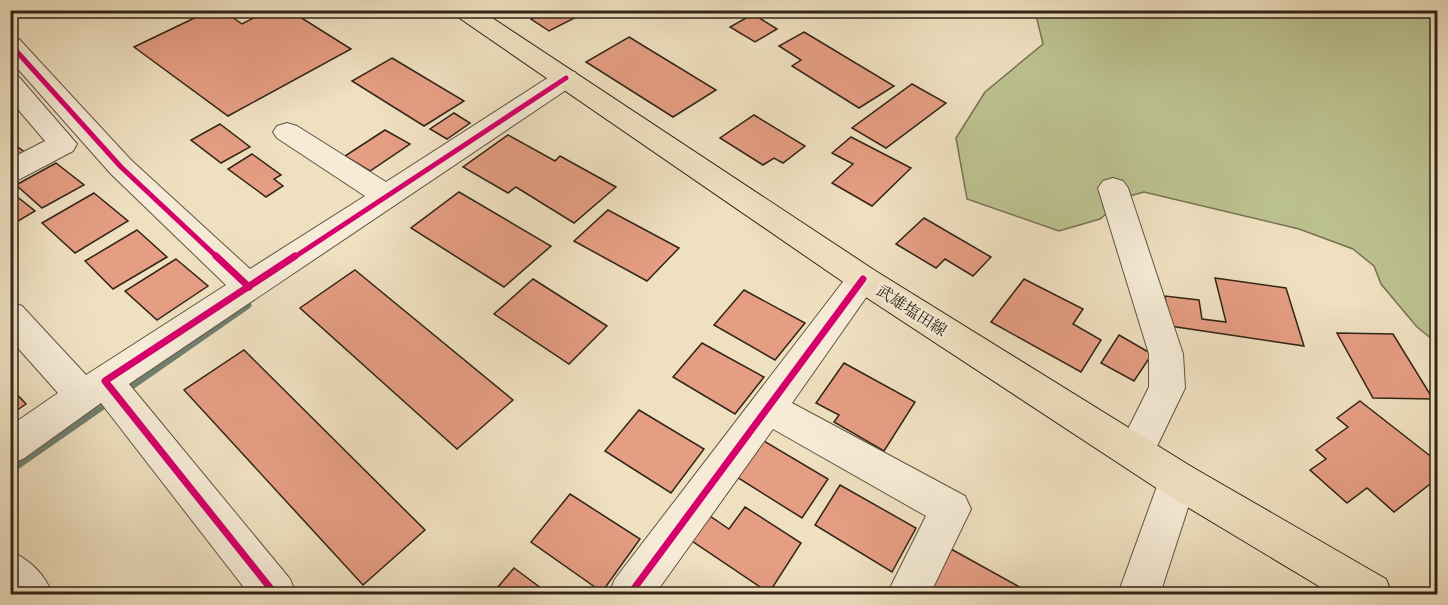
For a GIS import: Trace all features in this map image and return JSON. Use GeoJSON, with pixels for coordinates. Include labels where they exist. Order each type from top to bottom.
{"type":"FeatureCollection","features":[{"type":"Feature","properties":{"kind":"main road","name":"武雄塩田線"},"geometry":{"type":"LineString","coordinates":[[463,10],[863,279],[1178,480],[1371,594]]}},
{"type":"Feature","properties":{"kind":"street"},"geometry":{"type":"LineString","coordinates":[[10,44],[121,167],[249,287]]}},
{"type":"Feature","properties":{"kind":"street"},"geometry":{"type":"LineString","coordinates":[[10,447],[94,389],[566,78]]}},
{"type":"Feature","properties":{"kind":"street"},"geometry":{"type":"LineString","coordinates":[[10,83],[63,144],[10,172]]}},
{"type":"Feature","properties":{"kind":"street"},"geometry":{"type":"LineString","coordinates":[[287,132],[387,196]]}},
{"type":"Feature","properties":{"kind":"street"},"geometry":{"type":"LineString","coordinates":[[1113,188],[1166,354],[1167,388],[1135,453]]}},
{"type":"Feature","properties":{"kind":"street"},"geometry":{"type":"LineString","coordinates":[[630,594],[863,279]]}},
{"type":"Feature","properties":{"kind":"street"},"geometry":{"type":"LineString","coordinates":[[10,315],[94,389],[275,594]]}},
{"type":"Feature","properties":{"kind":"street"},"geometry":{"type":"LineString","coordinates":[[768,408],[951,509],[908,594]]}},
{"type":"Feature","properties":{"kind":"street"},"geometry":{"type":"LineString","coordinates":[[1139,594],[1178,480]]}},
{"type":"Feature","properties":{"kind":"street"},"geometry":{"type":"LineString","coordinates":[[10,572],[31,594]]}},
{"type":"Feature","properties":{"kind":"green space"},"geometry":{"type":"Polygon","coordinates":[[[1035,11],[1437,11],[1437,343],[1417,327],[1381,284],[1374,266],[1353,249],[1299,229],[1144,192],[1126,197],[1100,219],[1059,231],[967,199],[956,138],[985,92],[1043,44],[1035,11]]]}},
{"type":"Feature","properties":{"kind":"building"},"geometry":{"type":"Polygon","coordinates":[[[211,10],[222,10],[242,24],[269,10],[289,10],[351,49],[228,116],[134,47],[211,10]]]}},
{"type":"Feature","properties":{"kind":"building"},"geometry":{"type":"Polygon","coordinates":[[[548,10],[590,10],[549,31],[531,19],[548,10]]]}},
{"type":"Feature","properties":{"kind":"building"},"geometry":{"type":"Polygon","coordinates":[[[753,14],[777,29],[755,42],[730,27],[753,14]]]}},
{"type":"Feature","properties":{"kind":"building"},"geometry":{"type":"Polygon","coordinates":[[[804,32],[894,86],[859,108],[792,66],[801,60],[779,46],[804,32]]]}},
{"type":"Feature","properties":{"kind":"building"},"geometry":{"type":"Polygon","coordinates":[[[629,37],[716,90],[673,117],[586,62],[629,37]]]}},
{"type":"Feature","properties":{"kind":"building"},"geometry":{"type":"Polygon","coordinates":[[[392,58],[464,101],[424,126],[352,81],[392,58]]]}},
{"type":"Feature","properties":{"kind":"building"},"geometry":{"type":"Polygon","coordinates":[[[912,84],[946,103],[886,148],[852,128],[912,84]]]}},
{"type":"Feature","properties":{"kind":"building"},"geometry":{"type":"Polygon","coordinates":[[[454,113],[470,123],[447,139],[430,129],[454,113]]]}},
{"type":"Feature","properties":{"kind":"building"},"geometry":{"type":"Polygon","coordinates":[[[754,115],[805,146],[783,163],[774,158],[763,165],[720,138],[754,115]]]}},
{"type":"Feature","properties":{"kind":"building"},"geometry":{"type":"Polygon","coordinates":[[[220,124],[250,147],[221,163],[191,140],[220,124]]]}},
{"type":"Feature","properties":{"kind":"building"},"geometry":{"type":"Polygon","coordinates":[[[385,130],[410,144],[370,171],[345,156],[385,130]]]}},
{"type":"Feature","properties":{"kind":"building"},"geometry":{"type":"Polygon","coordinates":[[[508,135],[555,161],[560,156],[616,187],[574,223],[516,187],[508,193],[463,167],[508,135]]]}},
{"type":"Feature","properties":{"kind":"building"},"geometry":{"type":"Polygon","coordinates":[[[851,137],[911,168],[872,206],[832,183],[853,164],[832,153],[851,137]]]}},
{"type":"Feature","properties":{"kind":"building"},"geometry":{"type":"Polygon","coordinates":[[[10,141],[27,154],[10,163],[10,141]]]}},
{"type":"Feature","properties":{"kind":"building"},"geometry":{"type":"Polygon","coordinates":[[[252,154],[281,175],[274,179],[283,186],[266,197],[228,169],[252,154]]]}},
{"type":"Feature","properties":{"kind":"building"},"geometry":{"type":"Polygon","coordinates":[[[56,163],[84,185],[42,208],[16,185],[56,163]]]}},
{"type":"Feature","properties":{"kind":"building"},"geometry":{"type":"Polygon","coordinates":[[[459,192],[551,246],[504,287],[411,228],[459,192]]]}},
{"type":"Feature","properties":{"kind":"building"},"geometry":{"type":"Polygon","coordinates":[[[94,193],[128,221],[75,253],[42,223],[94,193]]]}},
{"type":"Feature","properties":{"kind":"building"},"geometry":{"type":"Polygon","coordinates":[[[15,195],[35,211],[10,226],[10,198],[15,195]]]}},
{"type":"Feature","properties":{"kind":"building"},"geometry":{"type":"Polygon","coordinates":[[[608,210],[679,248],[647,281],[574,241],[608,210]]]}},
{"type":"Feature","properties":{"kind":"building"},"geometry":{"type":"Polygon","coordinates":[[[924,218],[991,257],[973,276],[945,259],[936,268],[896,244],[924,218]]]}},
{"type":"Feature","properties":{"kind":"building"},"geometry":{"type":"Polygon","coordinates":[[[137,230],[167,257],[113,289],[85,261],[137,230]]]}},
{"type":"Feature","properties":{"kind":"building"},"geometry":{"type":"Polygon","coordinates":[[[176,259],[208,286],[157,320],[125,291],[176,259]]]}},
{"type":"Feature","properties":{"kind":"building"},"geometry":{"type":"Polygon","coordinates":[[[355,270],[513,400],[457,449],[300,308],[355,270]]]}},
{"type":"Feature","properties":{"kind":"building"},"geometry":{"type":"Polygon","coordinates":[[[1215,278],[1286,288],[1304,346],[1170,326],[1165,296],[1199,300],[1202,319],[1226,322],[1215,278]]]}},
{"type":"Feature","properties":{"kind":"building"},"geometry":{"type":"Polygon","coordinates":[[[533,279],[607,326],[569,364],[494,314],[533,279]]]}},
{"type":"Feature","properties":{"kind":"building"},"geometry":{"type":"Polygon","coordinates":[[[1024,279],[1083,309],[1073,324],[1101,340],[1081,372],[991,322],[1024,279]]]}},
{"type":"Feature","properties":{"kind":"building"},"geometry":{"type":"Polygon","coordinates":[[[744,290],[805,323],[775,360],[714,325],[744,290]]]}},
{"type":"Feature","properties":{"kind":"building"},"geometry":{"type":"Polygon","coordinates":[[[1337,333],[1393,334],[1433,399],[1373,398],[1337,333]]]}},
{"type":"Feature","properties":{"kind":"building"},"geometry":{"type":"Polygon","coordinates":[[[1119,335],[1152,354],[1134,381],[1101,363],[1119,335]]]}},
{"type":"Feature","properties":{"kind":"building"},"geometry":{"type":"Polygon","coordinates":[[[702,343],[764,377],[735,414],[673,377],[702,343]]]}},
{"type":"Feature","properties":{"kind":"building"},"geometry":{"type":"Polygon","coordinates":[[[244,350],[425,530],[363,585],[184,390],[244,350]]]}},
{"type":"Feature","properties":{"kind":"building"},"geometry":{"type":"Polygon","coordinates":[[[844,363],[915,402],[884,451],[834,422],[839,415],[816,403],[844,363]]]}},
{"type":"Feature","properties":{"kind":"building"},"geometry":{"type":"Polygon","coordinates":[[[10,387],[26,404],[10,415],[10,387]]]}},
{"type":"Feature","properties":{"kind":"building"},"geometry":{"type":"Polygon","coordinates":[[[1360,401],[1438,462],[1438,478],[1394,512],[1367,488],[1347,503],[1310,470],[1326,459],[1316,450],[1348,427],[1337,418],[1360,401]]]}},
{"type":"Feature","properties":{"kind":"building"},"geometry":{"type":"Polygon","coordinates":[[[639,410],[704,449],[671,493],[605,451],[639,410]]]}},
{"type":"Feature","properties":{"kind":"building"},"geometry":{"type":"Polygon","coordinates":[[[759,438],[828,479],[802,518],[732,474],[759,438]]]}},
{"type":"Feature","properties":{"kind":"building"},"geometry":{"type":"Polygon","coordinates":[[[840,485],[916,528],[892,572],[815,525],[840,485]]]}},
{"type":"Feature","properties":{"kind":"building"},"geometry":{"type":"Polygon","coordinates":[[[570,494],[640,539],[602,592],[531,542],[570,494]]]}},
{"type":"Feature","properties":{"kind":"building"},"geometry":{"type":"Polygon","coordinates":[[[745,507],[801,543],[769,593],[689,539],[707,514],[729,529],[745,507]]]}},
{"type":"Feature","properties":{"kind":"building"},"geometry":{"type":"Polygon","coordinates":[[[951,549],[1025,590],[1023,594],[929,594],[951,549]]]}},
{"type":"Feature","properties":{"kind":"building"},"geometry":{"type":"Polygon","coordinates":[[[514,568],[549,594],[492,594],[514,568]]]}},
{"type":"Feature","properties":{"kind":"waterway"},"geometry":{"type":"LineString","coordinates":[[10,470],[247,305],[238,296]]}},
{"type":"Feature","properties":{"kind":"cycle path"},"geometry":{"type":"LineString","coordinates":[[10,44],[121,167],[249,287]]}},
{"type":"Feature","properties":{"kind":"cycle path"},"geometry":{"type":"LineString","coordinates":[[275,594],[105,381],[566,78]]}},
{"type":"Feature","properties":{"kind":"cycle path"},"geometry":{"type":"LineString","coordinates":[[630,594],[863,279]]}}]}
